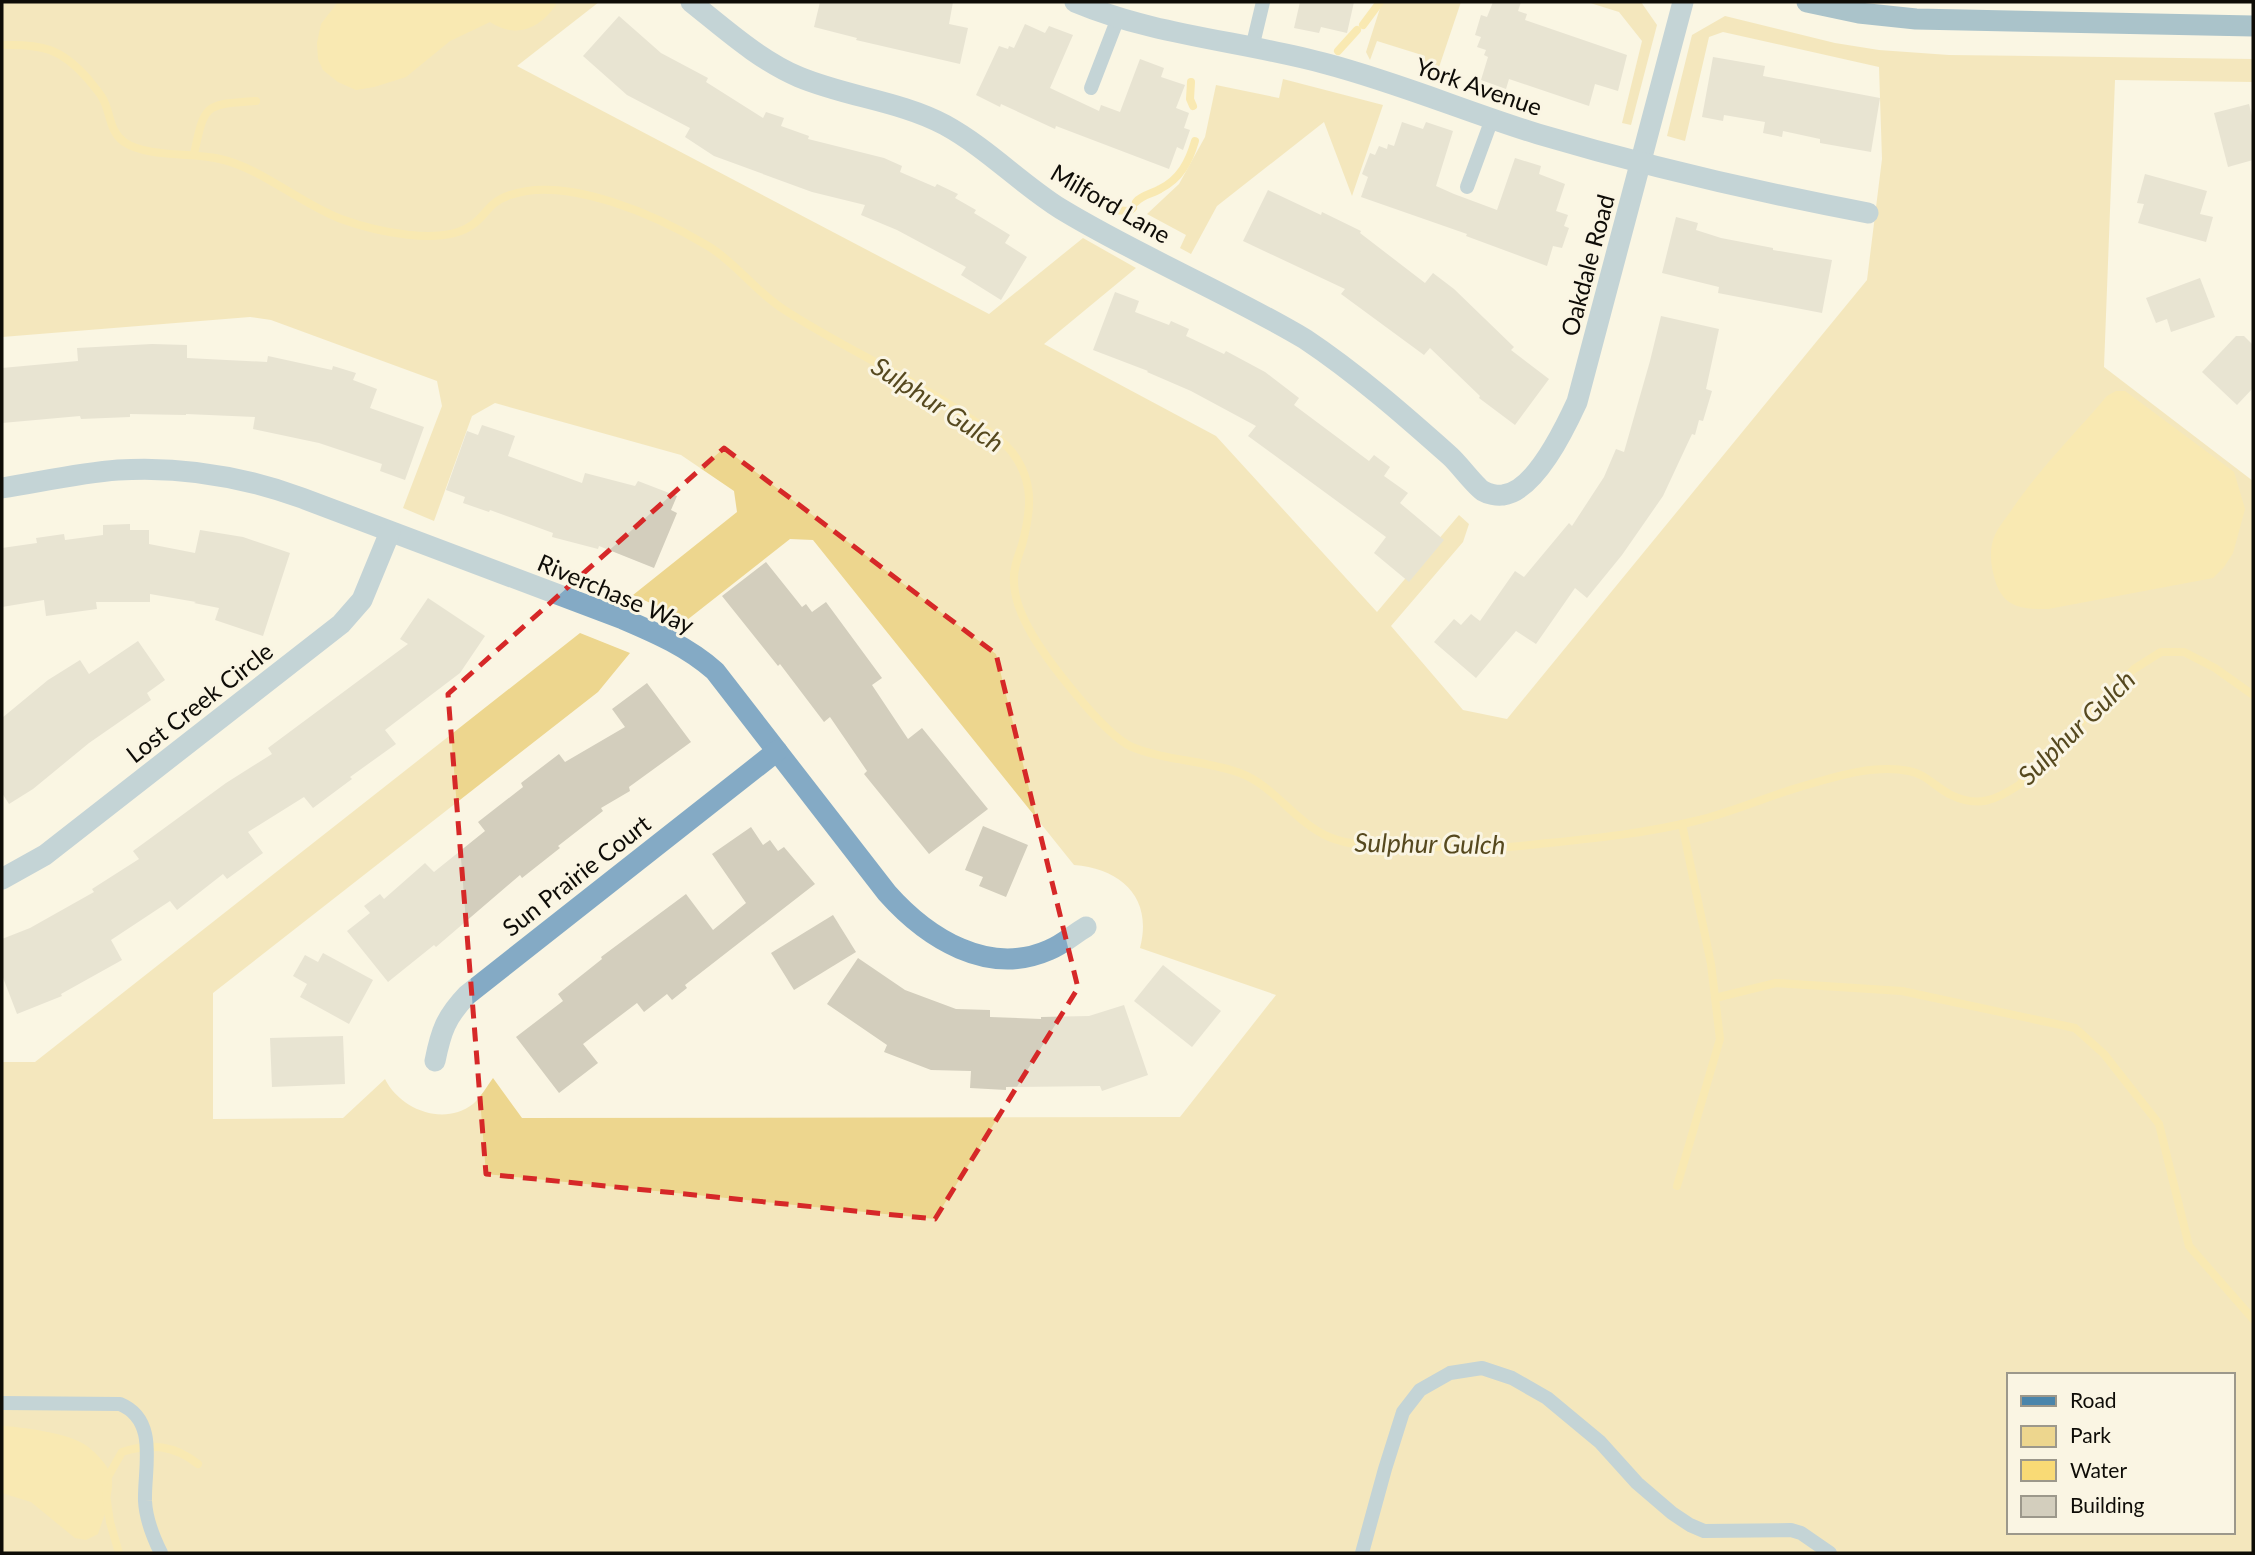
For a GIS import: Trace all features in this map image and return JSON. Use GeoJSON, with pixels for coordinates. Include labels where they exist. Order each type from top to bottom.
{"type":"FeatureCollection","features":[{"type":"Feature","properties":{"kind":"street","name":"Milford Lane"},"geometry":{"type":"LineString","coordinates":[[692,2],[751,49],[798,76],[830,88],[907,109],[943,124],[1062,209],[1305,339],[1451,457],[1482,491]]}},
{"type":"Feature","properties":{"kind":"street","name":"York Avenue"},"geometry":{"type":"LineString","coordinates":[[1075,2],[1163,31],[1305,58],[1362,74],[1492,119],[1642,162],[1773,195],[1868,213]]}},
{"type":"Feature","properties":{"kind":"street","name":"Oakdale Road"},"geometry":{"type":"LineString","coordinates":[[1482,491],[1503,495],[1522,487],[1565,428],[1584,379],[1683,2]]}},
{"type":"Feature","properties":{"kind":"street"},"geometry":{"type":"LineString","coordinates":[[1807,2],[1859,13],[1916,19],[2253,26]]}},
{"type":"Feature","properties":{"kind":"street","name":"Riverchase Way"},"geometry":{"type":"LineString","coordinates":[[2,488],[118,470],[158,470],[196,473],[281,490],[623,619],[669,639],[715,671],[887,894],[903,912],[942,942],[985,957],[1017,958],[1051,950],[1086,927]]}},
{"type":"Feature","properties":{"kind":"street","name":"Lost Creek Circle"},"geometry":{"type":"LineString","coordinates":[[2,879],[45,855],[341,624],[362,600],[390,532]]}},
{"type":"Feature","properties":{"kind":"street","name":"Sun Prairie Court"},"geometry":{"type":"LineString","coordinates":[[435,1061],[444,1024],[450,1013],[467,995],[777,751]]}},
{"type":"Feature","properties":{"kind":"lane"},"geometry":{"type":"LineString","coordinates":[[1252,48],[1263,2]]}},
{"type":"Feature","properties":{"kind":"lane"},"geometry":{"type":"LineString","coordinates":[[1091,88],[1118,18]]}},
{"type":"Feature","properties":{"kind":"lane"},"geometry":{"type":"LineString","coordinates":[[1466,187],[1492,119]]}},
{"type":"Feature","properties":{"kind":"lane"},"geometry":{"type":"LineString","coordinates":[[1362,1553],[1403,1412],[1420,1390],[1450,1373],[1482,1368],[1512,1378],[1547,1398],[1600,1442],[1636,1483],[1690,1525],[1704,1531],[1791,1530],[1801,1533],[1830,1553]]}},
{"type":"Feature","properties":{"kind":"lane"},"geometry":{"type":"LineString","coordinates":[[2,1403],[120,1404],[130,1408],[143,1425],[146,1437],[145,1503],[154,1540],[161,1553]]}},
{"type":"Feature","properties":{"kind":"highlighted area"},"geometry":{"type":"Polygon","coordinates":[[[724,448],[996,654],[1078,988],[935,1219],[486,1174],[448,694],[724,448]]]}},
{"type":"Feature","properties":{"kind":"green space"},"geometry":{"type":"Polygon","coordinates":[[[2,2],[599,2],[517,66],[989,314],[1083,238],[1136,268],[1044,344],[1216,436],[1377,612],[1459,515],[1469,524],[1463,542],[1391,626],[1463,710],[1507,719],[1867,280],[1882,159],[1879,67],[1723,32],[1709,37],[1685,141],[1667,136],[1692,35],[1725,16],[1835,43],[1879,50],[1949,55],[2253,59],[2253,82],[2115,80],[2104,367],[2253,481],[2253,1553],[2,1553],[2,1062],[35,1062],[580,633],[630,653],[598,692],[213,993],[213,1119],[343,1118],[385,1079],[401,1099],[412,1106],[436,1114],[449,1114],[473,1104],[493,1078],[522,1118],[1180,1117],[1276,995],[1140,948],[1142,914],[1130,889],[1106,873],[1074,865],[813,540],[790,539],[687,620],[633,595],[737,512],[734,491],[681,455],[495,403],[472,416],[434,521],[403,508],[442,406],[437,381],[271,320],[250,317],[2,337],[2,2]]]}},
{"type":"Feature","properties":{"kind":"green space"},"geometry":{"type":"Polygon","coordinates":[[[1382,2],[1461,2],[1435,79],[1420,74],[1425,56],[1377,41],[1370,60],[1366,52],[1382,2]]]}},
{"type":"Feature","properties":{"kind":"green space"},"geometry":{"type":"Polygon","coordinates":[[[1587,2],[1641,2],[1657,25],[1631,125],[1622,123],[1642,41],[1619,12],[1587,2]]]}},
{"type":"Feature","properties":{"kind":"green space"},"geometry":{"type":"Polygon","coordinates":[[[1283,79],[1383,105],[1352,196],[1324,122],[1217,206],[1191,254],[1180,248],[1186,235],[1147,214],[1179,184],[1205,137],[1216,85],[1279,98],[1283,79]]]}},
{"type":"Feature","properties":{"kind":"water"},"geometry":{"type":"Polygon","coordinates":[[[338,2],[555,2],[556,5],[542,20],[526,29],[509,30],[490,22],[450,41],[406,77],[356,90],[338,82],[323,70],[318,59],[317,43],[321,24],[338,2]]]}},
{"type":"Feature","properties":{"kind":"water"},"geometry":{"type":"Polygon","coordinates":[[[2116,391],[2125,391],[2234,472],[2245,509],[2233,553],[2213,578],[2048,609],[2031,609],[2010,603],[2000,592],[1993,571],[1991,559],[1995,535],[2046,465],[2107,396],[2116,391]]]}},
{"type":"Feature","properties":{"kind":"water"},"geometry":{"type":"Polygon","coordinates":[[[2,1426],[32,1429],[75,1439],[101,1459],[109,1470],[112,1487],[98,1534],[86,1540],[75,1538],[31,1502],[2,1493],[2,1426]]]}},
{"type":"Feature","properties":{"kind":"building"},"geometry":{"type":"Polygon","coordinates":[[[820,2],[953,2],[949,24],[968,28],[960,64],[856,40],[857,38],[814,27],[820,2]]]}},
{"type":"Feature","properties":{"kind":"building"},"geometry":{"type":"Polygon","coordinates":[[[1300,2],[1354,2],[1347,33],[1321,27],[1319,33],[1294,28],[1300,2]]]}},
{"type":"Feature","properties":{"kind":"building"},"geometry":{"type":"Polygon","coordinates":[[[1493,2],[1521,2],[1518,11],[1527,14],[1525,20],[1627,55],[1618,91],[1595,84],[1589,106],[1509,79],[1506,89],[1481,80],[1488,57],[1484,55],[1486,50],[1477,47],[1481,37],[1475,35],[1481,15],[1487,17],[1493,2]]]}},
{"type":"Feature","properties":{"kind":"building"},"geometry":{"type":"Polygon","coordinates":[[[619,16],[661,53],[708,78],[706,82],[763,118],[766,112],[784,118],[781,126],[809,136],[808,139],[884,158],[902,166],[900,172],[958,194],[955,198],[1010,235],[1005,243],[1027,257],[1001,300],[961,275],[966,267],[897,230],[861,215],[865,205],[812,192],[714,156],[685,137],[690,128],[627,95],[583,56],[619,16]]]}},
{"type":"Feature","properties":{"kind":"building"},"geometry":{"type":"Polygon","coordinates":[[[1025,24],[1045,33],[1049,26],[1073,35],[1050,88],[1099,111],[1101,105],[1120,112],[1140,59],[1164,68],[1161,77],[1185,85],[1176,108],[1189,113],[1184,128],[1190,130],[1183,150],[1177,147],[1169,169],[1056,126],[1055,129],[976,95],[999,46],[1014,48],[1025,24]]]}},
{"type":"Feature","properties":{"kind":"building"},"geometry":{"type":"Polygon","coordinates":[[[1713,57],[1765,66],[1763,76],[1880,98],[1871,152],[1820,143],[1820,139],[1783,131],[1782,137],[1763,133],[1765,122],[1724,115],[1723,121],[1702,117],[1713,57]]]}},
{"type":"Feature","properties":{"kind":"building"},"geometry":{"type":"Polygon","coordinates":[[[2249,104],[2253,120],[2253,160],[2228,167],[2214,113],[2249,104]]]}},
{"type":"Feature","properties":{"kind":"building"},"geometry":{"type":"Polygon","coordinates":[[[1402,122],[1423,129],[1426,122],[1453,131],[1436,186],[1454,194],[1497,210],[1515,158],[1541,166],[1539,174],[1565,184],[1556,211],[1568,215],[1564,226],[1569,228],[1562,248],[1553,246],[1547,266],[1466,236],[1467,234],[1361,197],[1368,177],[1362,174],[1370,153],[1375,155],[1379,146],[1387,149],[1388,144],[1394,146],[1402,122]]]}},
{"type":"Feature","properties":{"kind":"building"},"geometry":{"type":"Polygon","coordinates":[[[2145,174],[2207,191],[2200,214],[2213,217],[2206,242],[2138,223],[2144,204],[2137,203],[2145,174]]]}},
{"type":"Feature","properties":{"kind":"building"},"geometry":{"type":"Polygon","coordinates":[[[1268,190],[1361,231],[1360,233],[1425,283],[1433,273],[1454,289],[1514,347],[1511,350],[1549,379],[1515,425],[1479,398],[1480,396],[1430,348],[1424,355],[1341,294],[1345,289],[1243,241],[1268,190]]]}},
{"type":"Feature","properties":{"kind":"building"},"geometry":{"type":"Polygon","coordinates":[[[1676,217],[1698,223],[1696,230],[1721,238],[1832,260],[1822,313],[1718,293],[1719,287],[1662,273],[1676,217]]]}},
{"type":"Feature","properties":{"kind":"building"},"geometry":{"type":"Polygon","coordinates":[[[2200,278],[2215,317],[2171,332],[2167,319],[2156,323],[2146,298],[2200,278]]]}},
{"type":"Feature","properties":{"kind":"building"},"geometry":{"type":"Polygon","coordinates":[[[1115,292],[1139,301],[1135,312],[1169,325],[1171,321],[1189,329],[1186,336],[1224,354],[1226,351],[1265,372],[1299,398],[1294,405],[1369,461],[1374,455],[1390,467],[1384,476],[1408,493],[1400,503],[1444,540],[1409,582],[1374,553],[1386,537],[1248,436],[1256,426],[1191,391],[1093,350],[1115,292]]]}},
{"type":"Feature","properties":{"kind":"building"},"geometry":{"type":"Polygon","coordinates":[[[1661,316],[1719,329],[1706,389],[1712,391],[1703,421],[1699,420],[1695,435],[1692,434],[1663,496],[1622,555],[1587,598],[1575,588],[1536,644],[1516,631],[1476,678],[1434,642],[1454,619],[1461,625],[1471,614],[1480,621],[1515,571],[1524,577],[1569,523],[1572,526],[1604,477],[1616,449],[1624,452],[1661,316]]]}},
{"type":"Feature","properties":{"kind":"building"},"geometry":{"type":"Polygon","coordinates":[[[2236,336],[2244,336],[2253,345],[2253,388],[2237,405],[2202,372],[2236,336]]]}},
{"type":"Feature","properties":{"kind":"building"},"geometry":{"type":"Polygon","coordinates":[[[187,345],[187,358],[267,362],[268,356],[332,370],[333,366],[356,373],[353,380],[377,389],[370,408],[424,427],[405,480],[380,471],[382,464],[319,443],[253,429],[255,417],[130,414],[130,417],[81,419],[80,416],[2,423],[2,368],[78,361],[77,348],[187,345]]]}},
{"type":"Feature","properties":{"kind":"building"},"geometry":{"type":"Polygon","coordinates":[[[482,425],[515,436],[508,456],[582,483],[585,473],[635,486],[638,481],[677,496],[671,510],[677,513],[654,568],[599,546],[598,549],[552,537],[553,533],[463,503],[465,497],[446,490],[467,431],[478,435],[482,425]]]}},
{"type":"Feature","properties":{"kind":"building"},"geometry":{"type":"Polygon","coordinates":[[[130,524],[130,530],[149,530],[149,544],[195,553],[200,530],[243,537],[290,553],[263,636],[215,620],[219,608],[150,594],[150,602],[96,602],[97,609],[46,616],[44,600],[2,607],[2,548],[37,543],[36,538],[64,534],[65,540],[103,535],[103,525],[130,524]]]}},
{"type":"Feature","properties":{"kind":"building"},"geometry":{"type":"Polygon","coordinates":[[[766,562],[802,607],[806,604],[812,612],[826,602],[882,678],[872,685],[908,739],[922,728],[988,809],[929,854],[864,774],[867,771],[830,717],[824,722],[780,664],[778,666],[722,596],[766,562]]]}},
{"type":"Feature","properties":{"kind":"building"},"geometry":{"type":"Polygon","coordinates":[[[428,598],[485,636],[460,673],[385,730],[396,744],[313,808],[304,797],[248,832],[263,853],[227,879],[223,874],[177,910],[170,901],[111,940],[122,960],[61,994],[62,996],[17,1014],[2,975],[2,939],[30,928],[94,892],[92,889],[139,859],[133,851],[226,783],[272,754],[268,748],[408,644],[400,639],[428,598]]]}},
{"type":"Feature","properties":{"kind":"building"},"geometry":{"type":"Polygon","coordinates":[[[138,641],[165,680],[147,693],[151,700],[9,804],[2,793],[2,718],[48,680],[80,660],[89,674],[138,641]]]}},
{"type":"Feature","properties":{"kind":"building"},"geometry":{"type":"Polygon","coordinates":[[[647,683],[691,742],[629,787],[630,791],[601,808],[603,811],[558,846],[560,848],[522,878],[520,875],[436,947],[434,945],[388,982],[347,931],[370,913],[364,906],[380,894],[384,899],[425,863],[434,872],[485,831],[478,822],[523,787],[521,783],[559,754],[565,762],[625,727],[612,709],[647,683]]]}},
{"type":"Feature","properties":{"kind":"building"},"geometry":{"type":"Polygon","coordinates":[[[983,826],[1028,845],[1006,897],[979,886],[983,877],[965,870],[983,826]]]}},
{"type":"Feature","properties":{"kind":"building"},"geometry":{"type":"Polygon","coordinates":[[[751,827],[763,845],[770,840],[778,851],[784,847],[815,884],[685,985],[687,988],[672,1000],[667,994],[644,1012],[637,1003],[583,1044],[598,1063],[559,1093],[516,1037],[563,1001],[558,994],[602,959],[601,957],[686,894],[713,930],[746,903],[712,854],[751,827]]]}},
{"type":"Feature","properties":{"kind":"building"},"geometry":{"type":"Polygon","coordinates":[[[833,915],[856,952],[794,990],[771,953],[833,915]]]}},
{"type":"Feature","properties":{"kind":"building"},"geometry":{"type":"Polygon","coordinates":[[[323,953],[373,980],[349,1024],[300,997],[307,984],[293,976],[305,955],[318,962],[323,953]]]}},
{"type":"Feature","properties":{"kind":"building"},"geometry":{"type":"Polygon","coordinates":[[[858,958],[905,990],[956,1009],[990,1010],[990,1017],[1041,1019],[1089,1016],[1124,1005],[1148,1075],[1102,1091],[1100,1086],[1006,1087],[1006,1090],[970,1088],[971,1071],[931,1070],[884,1052],[887,1045],[827,1004],[858,958]]]}},
{"type":"Feature","properties":{"kind":"building"},"geometry":{"type":"Polygon","coordinates":[[[1163,965],[1221,1011],[1192,1047],[1134,1001],[1163,965]]]}},
{"type":"Feature","properties":{"kind":"building"},"geometry":{"type":"Polygon","coordinates":[[[343,1036],[345,1084],[272,1087],[270,1038],[343,1036]]]}},
{"type":"Feature","properties":{"kind":"waterway"},"geometry":{"type":"LineString","coordinates":[[1363,25],[1380,2]]}},
{"type":"Feature","properties":{"kind":"waterway"},"geometry":{"type":"LineString","coordinates":[[1338,51],[1357,30]]}},
{"type":"Feature","properties":{"kind":"waterway","name":"Sulphur Gulch"},"geometry":{"type":"LineString","coordinates":[[2,45],[40,47],[69,60],[102,97],[113,128],[124,142],[157,153],[209,157],[235,164],[266,178],[311,205],[355,224],[408,235],[444,235],[459,232],[472,225],[492,205],[510,195],[533,190],[558,190],[585,194],[638,211],[708,246],[783,309],[942,400],[995,436],[1012,452],[1025,474],[1029,497],[1025,532],[1014,572],[1018,605],[1028,627],[1047,656],[1075,693],[1106,727],[1120,740],[1145,752],[1240,773],[1264,786],[1305,822],[1339,841],[1371,845],[1479,848],[1622,835],[1708,818],[1826,779],[1882,769],[1915,773],[1945,792],[1978,802],[2002,795],[2019,785],[2134,669],[2161,652],[2184,652],[2215,668],[2253,695]]}},
{"type":"Feature","properties":{"kind":"waterway"},"geometry":{"type":"LineString","coordinates":[[1191,82],[1190,99],[1193,106]]}},
{"type":"Feature","properties":{"kind":"waterway"},"geometry":{"type":"LineString","coordinates":[[194,154],[201,124],[210,110],[226,104],[256,101]]}},
{"type":"Feature","properties":{"kind":"waterway"},"geometry":{"type":"LineString","coordinates":[[1136,202],[1167,185],[1178,175],[1187,163],[1195,141]]}},
{"type":"Feature","properties":{"kind":"waterway"},"geometry":{"type":"LineString","coordinates":[[1112,210],[1129,211],[1133,208]]}},
{"type":"Feature","properties":{"kind":"waterway"},"geometry":{"type":"LineString","coordinates":[[1677,1186],[1720,1039],[1711,964],[1682,824]]}},
{"type":"Feature","properties":{"kind":"waterway"},"geometry":{"type":"LineString","coordinates":[[1715,998],[1776,983],[1902,991],[2075,1028],[2104,1054],[2159,1124],[2189,1246],[2253,1319]]}},
{"type":"Feature","properties":{"kind":"waterway"},"geometry":{"type":"LineString","coordinates":[[105,1482],[122,1452],[143,1447],[171,1449],[198,1464]]}},
{"type":"Feature","properties":{"kind":"waterway"},"geometry":{"type":"LineString","coordinates":[[106,1495],[119,1553]]}}]}
